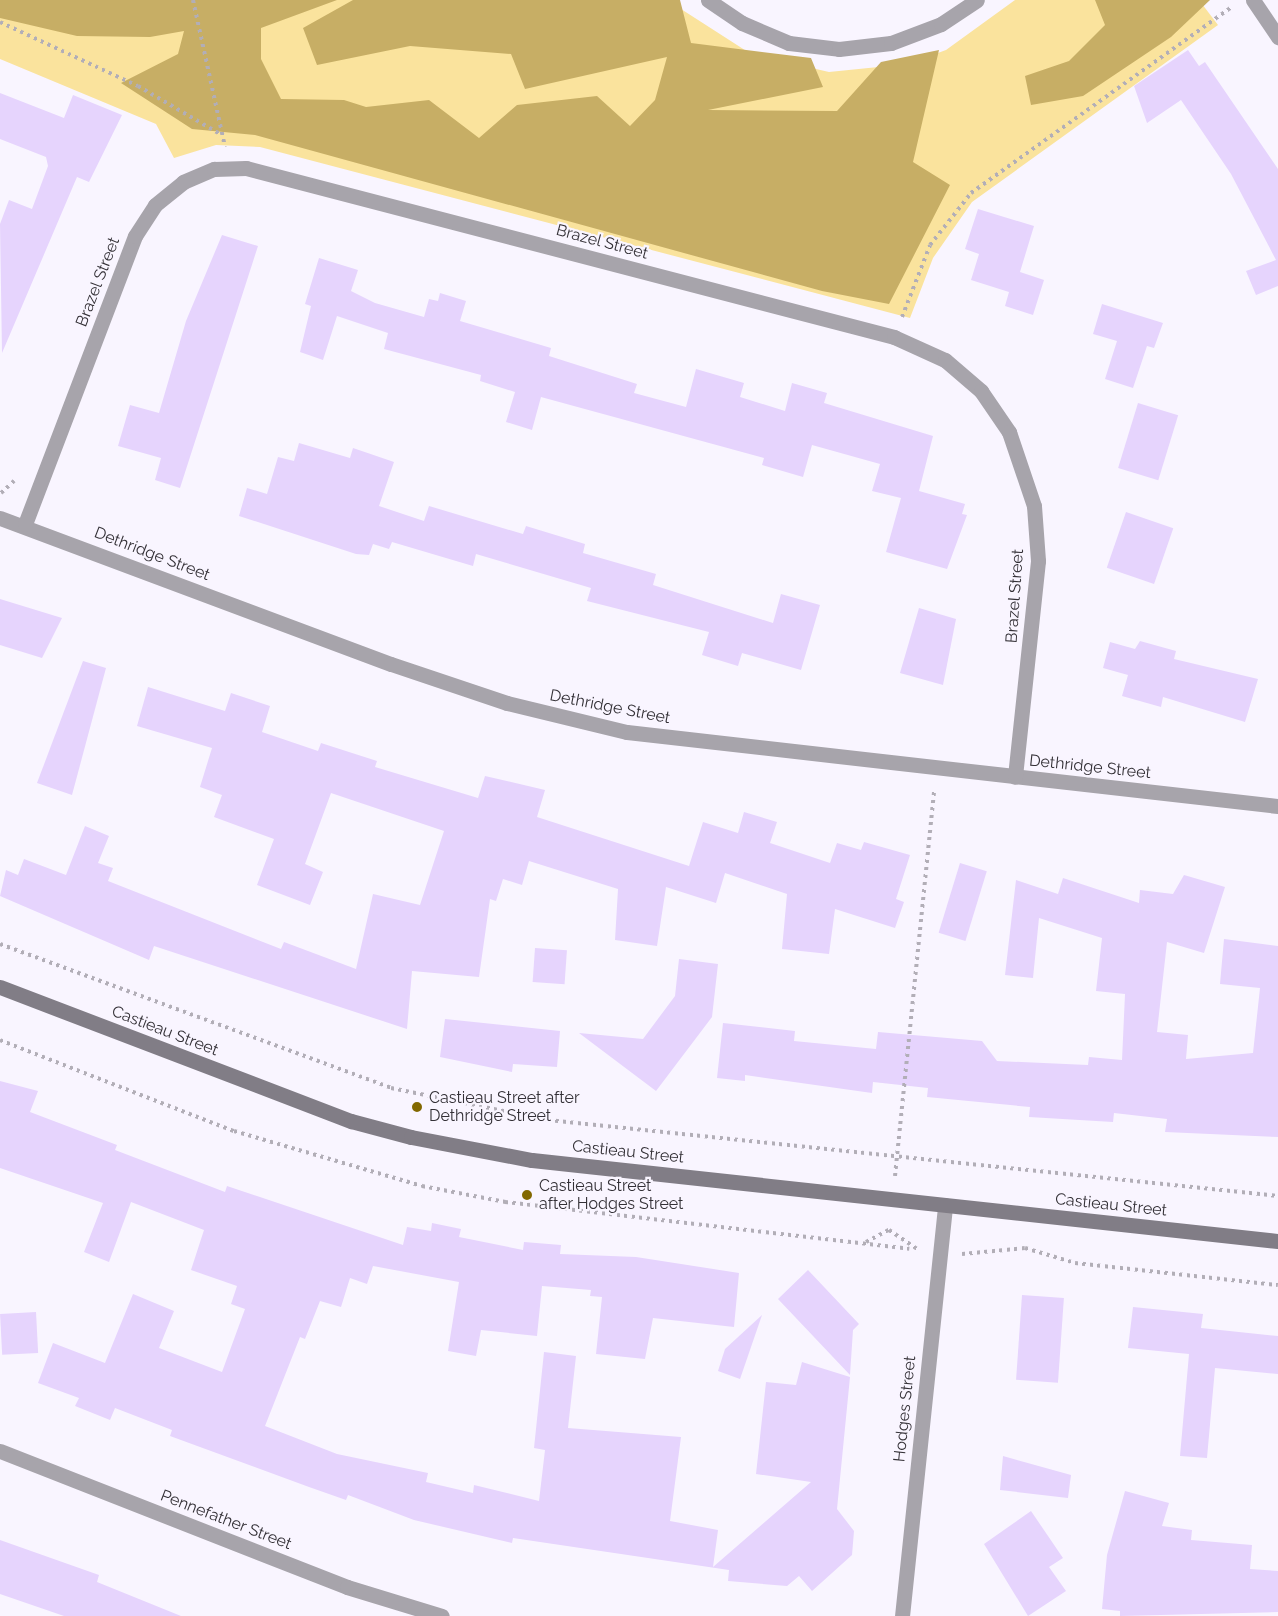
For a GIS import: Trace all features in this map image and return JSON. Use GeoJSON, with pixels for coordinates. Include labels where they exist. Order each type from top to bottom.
{"type":"FeatureCollection","features":[{"type":"Feature","properties":{"kind":"street"},"geometry":{"type":"LineString","coordinates":[[708,0],[742,23],[789,43],[839,49],[891,43],[941,24],[977,0]]}},
{"type":"Feature","properties":{"kind":"street"},"geometry":{"type":"LineString","coordinates":[[1253,1],[1278,38]]}},
{"type":"Feature","properties":{"kind":"street","name":"Brazel Street"},"geometry":{"type":"LineString","coordinates":[[25,524],[135,236],[155,205],[183,182],[230,168],[246,168],[894,337],[945,360],[981,391],[1010,432],[1028,480],[1038,561],[1015,777]]}},
{"type":"Feature","properties":{"kind":"street","name":"Dethridge Street"},"geometry":{"type":"LineString","coordinates":[[0,518],[25,524],[507,703],[627,732],[1278,806]]}},
{"type":"Feature","properties":{"kind":"street","name":"Castieau Street"},"geometry":{"type":"LineString","coordinates":[[0,987],[351,1121],[411,1137],[532,1160],[1278,1241]]}},
{"type":"Feature","properties":{"kind":"street","name":"Hodges Street"},"geometry":{"type":"LineString","coordinates":[[902,1616],[945,1205]]}},
{"type":"Feature","properties":{"kind":"street","name":"Pennefather Street"},"geometry":{"type":"LineString","coordinates":[[0,1451],[347,1587],[442,1616]]}},
{"type":"Feature","properties":{"kind":"path"},"geometry":{"type":"LineString","coordinates":[[193,0],[230,168]]}},
{"type":"Feature","properties":{"kind":"path"},"geometry":{"type":"LineString","coordinates":[[894,337],[930,245],[971,192],[1253,1]]}},
{"type":"Feature","properties":{"kind":"path"},"geometry":{"type":"LineString","coordinates":[[0,22],[138,86],[222,135]]}},
{"type":"Feature","properties":{"kind":"path"},"geometry":{"type":"LineString","coordinates":[[895,1176],[936,768]]}},
{"type":"Feature","properties":{"kind":"path"},"geometry":{"type":"LineString","coordinates":[[0,944],[391,1088],[548,1120],[1278,1196]]}},
{"type":"Feature","properties":{"kind":"path"},"geometry":{"type":"LineString","coordinates":[[0,1040],[234,1131],[422,1186],[505,1202],[940,1252],[1025,1248],[1075,1263],[1278,1285]]}},
{"type":"Feature","properties":{"kind":"path"},"geometry":{"type":"LineString","coordinates":[[866,1242],[889,1230],[909,1249]]}},
{"type":"Feature","properties":{"kind":"shaded area"},"geometry":{"type":"Polygon","coordinates":[[[0,0],[667,0],[751,54],[829,72],[908,64],[946,50],[1015,0],[1199,0],[1218,25],[972,202],[933,258],[910,318],[260,147],[216,145],[174,158],[156,124],[0,59],[0,0]]]}},
{"type":"Feature","properties":{"kind":"shaded area"},"geometry":{"type":"Polygon","coordinates":[[[0,0],[337,0],[261,28],[261,59],[281,99],[344,100],[366,107],[429,100],[479,138],[517,105],[597,96],[630,126],[655,100],[667,57],[525,89],[511,54],[410,46],[317,65],[303,28],[353,0],[680,0],[691,43],[811,58],[823,87],[708,110],[837,111],[881,62],[939,50],[913,162],[950,185],[889,304],[822,291],[255,135],[192,129],[121,83],[178,54],[184,31],[150,37],[77,36],[0,18],[0,0]]]}},
{"type":"Feature","properties":{"kind":"shaded area"},"geometry":{"type":"Polygon","coordinates":[[[1095,0],[1210,0],[1171,37],[1083,96],[1031,105],[1025,76],[1069,61],[1105,25],[1095,0]]]}},
{"type":"Feature","properties":{"kind":"building"},"geometry":{"type":"Polygon","coordinates":[[[1188,50],[1199,66],[1205,62],[1278,169],[1278,286],[1256,295],[1246,271],[1276,260],[1231,174],[1181,100],[1147,123],[1134,86],[1188,50]]]}},
{"type":"Feature","properties":{"kind":"building"},"geometry":{"type":"Polygon","coordinates":[[[0,93],[64,118],[73,95],[122,115],[89,182],[77,177],[2,353],[0,224],[9,200],[32,209],[48,166],[46,157],[0,139],[0,93]]]}},
{"type":"Feature","properties":{"kind":"building"},"geometry":{"type":"Polygon","coordinates":[[[978,209],[1034,226],[1020,272],[1044,280],[1033,315],[1005,306],[1009,292],[971,280],[979,254],[965,249],[978,209]]]}},
{"type":"Feature","properties":{"kind":"building"},"geometry":{"type":"Polygon","coordinates":[[[222,235],[258,246],[180,488],[155,480],[161,458],[118,446],[130,405],[159,413],[186,321],[222,235]]]}},
{"type":"Feature","properties":{"kind":"building"},"geometry":{"type":"Polygon","coordinates":[[[319,258],[358,270],[351,291],[375,303],[424,317],[429,299],[438,301],[440,293],[466,301],[460,321],[551,348],[549,356],[637,384],[634,393],[686,407],[696,369],[744,383],[740,397],[785,411],[792,383],[827,393],[824,403],[933,436],[919,491],[965,504],[962,514],[967,515],[947,569],[886,552],[901,498],[872,491],[880,464],[812,445],[803,477],[762,465],[764,458],[541,397],[532,430],[506,422],[515,392],[480,381],[481,375],[384,349],[388,333],[337,316],[323,360],[300,352],[311,306],[305,304],[319,258]]]}},
{"type":"Feature","properties":{"kind":"building"},"geometry":{"type":"Polygon","coordinates":[[[1102,304],[1163,323],[1154,348],[1147,346],[1133,388],[1105,379],[1117,341],[1093,334],[1102,304]]]}},
{"type":"Feature","properties":{"kind":"building"},"geometry":{"type":"Polygon","coordinates":[[[1138,403],[1178,415],[1158,480],[1118,468],[1138,403]]]}},
{"type":"Feature","properties":{"kind":"building"},"geometry":{"type":"Polygon","coordinates":[[[299,443],[350,458],[353,448],[394,462],[379,506],[424,521],[429,506],[523,534],[526,526],[585,544],[583,553],[656,574],[653,585],[773,623],[781,594],[820,605],[801,670],[742,653],[738,666],[702,655],[709,632],[587,601],[591,588],[476,554],[473,566],[392,542],[389,549],[373,544],[369,555],[356,554],[239,516],[247,488],[267,494],[278,457],[294,461],[299,443]]]}},
{"type":"Feature","properties":{"kind":"building"},"geometry":{"type":"Polygon","coordinates":[[[1126,512],[1173,528],[1154,584],[1107,568],[1126,512]]]}},
{"type":"Feature","properties":{"kind":"building"},"geometry":{"type":"Polygon","coordinates":[[[0,599],[62,618],[42,658],[0,645],[0,599]]]}},
{"type":"Feature","properties":{"kind":"building"},"geometry":{"type":"Polygon","coordinates":[[[919,608],[956,619],[943,685],[900,673],[919,608]]]}},
{"type":"Feature","properties":{"kind":"building"},"geometry":{"type":"Polygon","coordinates":[[[1140,641],[1176,651],[1174,659],[1258,679],[1245,722],[1163,697],[1161,707],[1122,696],[1128,675],[1103,668],[1110,642],[1135,649],[1140,641]]]}},
{"type":"Feature","properties":{"kind":"building"},"geometry":{"type":"Polygon","coordinates":[[[83,661],[106,668],[72,795],[37,783],[83,661]]]}},
{"type":"Feature","properties":{"kind":"building"},"geometry":{"type":"Polygon","coordinates":[[[148,687],[225,711],[231,693],[270,706],[262,732],[318,751],[321,743],[377,761],[375,767],[478,798],[485,776],[545,790],[537,817],[689,866],[703,822],[738,833],[744,812],[777,822],[770,843],[830,863],[837,843],[861,850],[864,842],[910,855],[896,899],[904,902],[895,928],[835,909],[829,954],[782,949],[787,894],[725,873],[716,903],[666,887],[657,946],[615,940],[618,889],[529,861],[522,885],[503,879],[496,901],[490,899],[479,977],[412,971],[407,1029],[154,946],[149,960],[0,896],[6,870],[18,875],[24,859],[66,875],[85,826],[109,836],[98,863],[113,868],[108,881],[281,949],[284,942],[356,969],[373,894],[420,905],[444,831],[331,793],[305,864],[323,872],[310,905],[257,885],[274,839],[214,817],[222,795],[200,787],[212,748],[137,726],[148,687]]]}},
{"type":"Feature","properties":{"kind":"building"},"geometry":{"type":"Polygon","coordinates":[[[960,863],[987,871],[965,941],[939,933],[960,863]]]}},
{"type":"Feature","properties":{"kind":"building"},"geometry":{"type":"Polygon","coordinates":[[[1184,875],[1225,887],[1204,953],[1167,942],[1157,1032],[1188,1035],[1186,1059],[1253,1053],[1260,988],[1220,984],[1224,939],[1278,946],[1278,1137],[1165,1132],[1167,1119],[1114,1113],[1113,1122],[1029,1117],[1030,1107],[927,1097],[928,1088],[873,1082],[872,1093],[745,1075],[745,1081],[717,1078],[723,1023],[795,1031],[794,1041],[876,1049],[878,1032],[982,1041],[997,1061],[1088,1065],[1089,1057],[1122,1060],[1125,994],[1096,991],[1102,938],[1039,918],[1033,978],[1005,975],[1016,880],[1058,894],[1063,878],[1139,903],[1140,890],[1173,894],[1184,875]]]}},
{"type":"Feature","properties":{"kind":"building"},"geometry":{"type":"Polygon","coordinates":[[[535,948],[567,950],[565,984],[533,982],[535,948]]]}},
{"type":"Feature","properties":{"kind":"building"},"geometry":{"type":"Polygon","coordinates":[[[679,959],[718,964],[712,1017],[656,1091],[579,1033],[643,1039],[675,996],[679,959]]]}},
{"type":"Feature","properties":{"kind":"building"},"geometry":{"type":"Polygon","coordinates":[[[445,1019],[560,1031],[557,1067],[513,1064],[512,1072],[440,1057],[445,1019]]]}},
{"type":"Feature","properties":{"kind":"building"},"geometry":{"type":"Polygon","coordinates":[[[0,1081],[38,1091],[30,1112],[117,1145],[115,1150],[225,1192],[227,1186],[403,1245],[407,1227],[431,1231],[432,1223],[461,1229],[459,1237],[523,1250],[524,1242],[561,1245],[560,1254],[636,1257],[739,1273],[734,1327],[653,1318],[645,1359],[596,1354],[602,1297],[590,1296],[591,1290],[542,1286],[537,1336],[481,1330],[476,1356],[448,1351],[459,1282],[373,1266],[367,1284],[350,1278],[341,1307],[320,1301],[305,1339],[300,1337],[265,1426],[337,1454],[428,1473],[426,1482],[473,1493],[474,1485],[539,1501],[545,1450],[534,1448],[544,1352],[576,1356],[568,1428],[681,1437],[670,1521],[718,1530],[713,1567],[811,1482],[756,1474],[766,1382],[796,1385],[802,1362],[850,1377],[837,1509],[854,1531],[852,1555],[812,1591],[799,1576],[787,1586],[728,1581],[729,1570],[513,1538],[512,1543],[414,1520],[348,1495],[346,1500],[170,1436],[172,1430],[115,1408],[110,1420],[75,1406],[79,1398],[38,1383],[53,1343],[105,1363],[133,1294],[174,1311],[159,1348],[222,1372],[245,1309],[231,1304],[237,1286],[191,1270],[204,1230],[131,1202],[109,1262],[84,1252],[103,1203],[0,1168],[0,1081]]]}},
{"type":"Feature","properties":{"kind":"building"},"geometry":{"type":"Polygon","coordinates":[[[808,1270],[859,1324],[853,1330],[850,1375],[778,1299],[808,1270]]]}},
{"type":"Feature","properties":{"kind":"building"},"geometry":{"type":"Polygon","coordinates":[[[1022,1295],[1064,1298],[1058,1383],[1016,1380],[1022,1295]]]}},
{"type":"Feature","properties":{"kind":"building"},"geometry":{"type":"Polygon","coordinates":[[[1133,1307],[1203,1314],[1201,1328],[1278,1336],[1278,1374],[1215,1368],[1207,1458],[1180,1456],[1189,1354],[1128,1348],[1133,1307]]]}},
{"type":"Feature","properties":{"kind":"building"},"geometry":{"type":"Polygon","coordinates":[[[36,1312],[38,1353],[2,1355],[0,1314],[36,1312]]]}},
{"type":"Feature","properties":{"kind":"building"},"geometry":{"type":"Polygon","coordinates":[[[762,1315],[740,1379],[718,1371],[725,1349],[762,1315]]]}},
{"type":"Feature","properties":{"kind":"building"},"geometry":{"type":"Polygon","coordinates":[[[1003,1456],[1071,1475],[1068,1498],[1000,1490],[1003,1456]]]}},
{"type":"Feature","properties":{"kind":"building"},"geometry":{"type":"Polygon","coordinates":[[[1125,1491],[1169,1503],[1162,1526],[1192,1530],[1191,1540],[1252,1545],[1250,1569],[1278,1571],[1278,1612],[1120,1616],[1120,1611],[1102,1609],[1107,1555],[1125,1491]]]}},
{"type":"Feature","properties":{"kind":"building"},"geometry":{"type":"Polygon","coordinates":[[[1031,1511],[1063,1558],[1049,1567],[1066,1591],[1028,1616],[984,1544],[1031,1511]]]}},
{"type":"Feature","properties":{"kind":"building"},"geometry":{"type":"Polygon","coordinates":[[[0,1540],[99,1575],[97,1582],[181,1616],[64,1616],[0,1594],[0,1540]]]}},
{"type":"Feature","properties":{"kind":"place","name":"Castieau Street after Dethridge Street"},"geometry":{"type":"Point","coordinates":[417,1107]}},
{"type":"Feature","properties":{"kind":"place","name":"Castieau Street after Hodges Street"},"geometry":{"type":"Point","coordinates":[527,1195]}}]}
